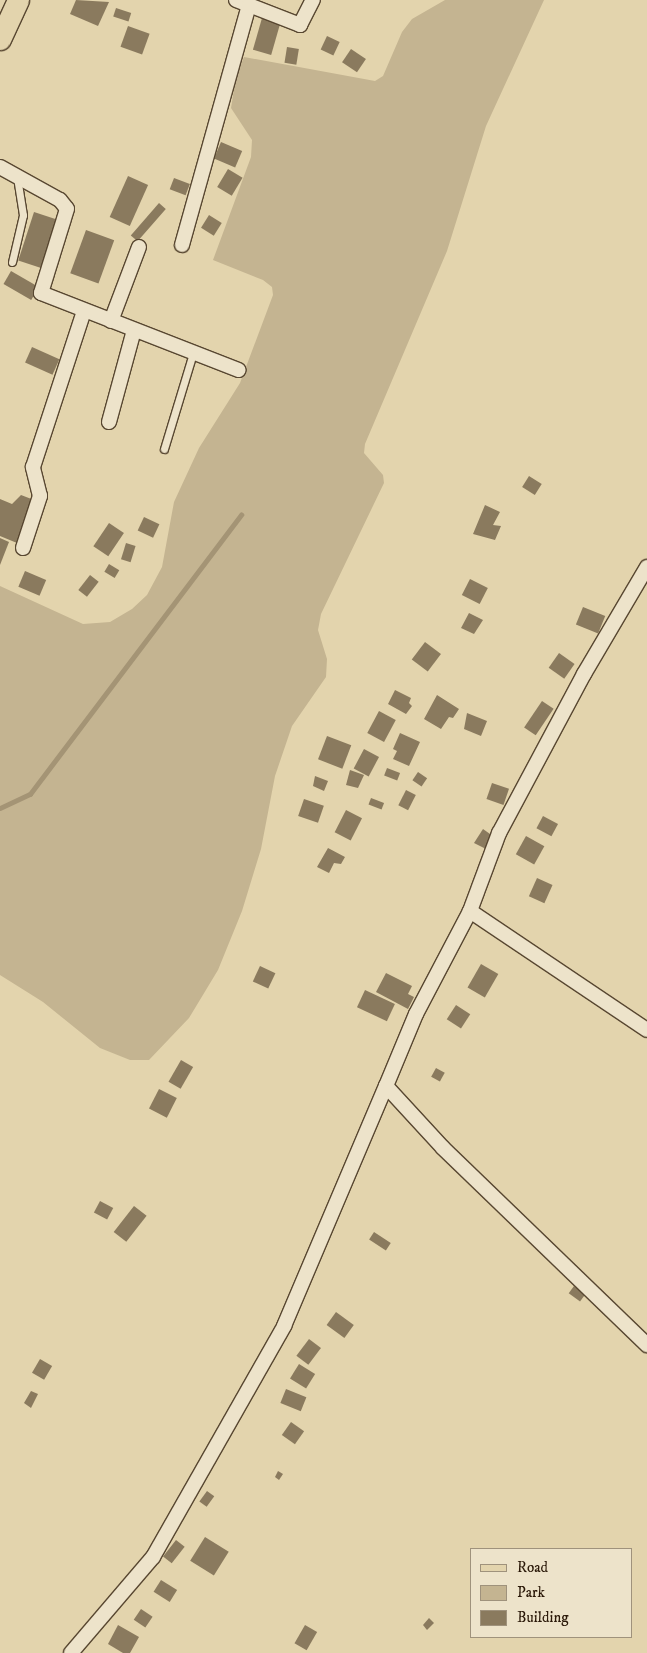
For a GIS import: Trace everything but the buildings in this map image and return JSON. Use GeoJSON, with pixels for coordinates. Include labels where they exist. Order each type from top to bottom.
{"type":"FeatureCollection","features":[{"type":"Feature","properties":{"kind":"main road"},"geometry":{"type":"LineString","coordinates":[[0,39],[18,0]]}},
{"type":"Feature","properties":{"kind":"street"},"geometry":{"type":"LineString","coordinates":[[182,245],[242,3],[300,25],[313,0]]}},
{"type":"Feature","properties":{"kind":"street"},"geometry":{"type":"LineString","coordinates":[[0,167],[65,204],[65,218],[42,293],[238,370]]}},
{"type":"Feature","properties":{"kind":"street"},"geometry":{"type":"LineString","coordinates":[[111,321],[139,246]]}},
{"type":"Feature","properties":{"kind":"street"},"geometry":{"type":"LineString","coordinates":[[23,548],[40,496],[33,467],[84,311]]}},
{"type":"Feature","properties":{"kind":"street"},"geometry":{"type":"LineString","coordinates":[[109,422],[134,330]]}},
{"type":"Feature","properties":{"kind":"street"},"geometry":{"type":"LineString","coordinates":[[71,1653],[153,1557],[279,1335],[416,1014],[470,911],[499,833],[584,674],[647,566]]}},
{"type":"Feature","properties":{"kind":"street"},"geometry":{"type":"LineString","coordinates":[[470,911],[647,1030]]}},
{"type":"Feature","properties":{"kind":"street"},"geometry":{"type":"LineString","coordinates":[[386,1086],[442,1148],[647,1345]]}},
{"type":"Feature","properties":{"kind":"lane"},"geometry":{"type":"LineString","coordinates":[[12,262],[23,215],[17,176]]}},
{"type":"Feature","properties":{"kind":"lane"},"geometry":{"type":"LineString","coordinates":[[164,449],[193,353]]}},
{"type":"Feature","properties":{"kind":"green space"},"geometry":{"type":"Polygon","coordinates":[[[445,0],[544,0],[486,126],[447,251],[365,444],[364,453],[383,475],[384,483],[321,614],[318,630],[327,659],[326,677],[292,726],[275,776],[261,849],[242,911],[218,970],[189,1018],[149,1060],[130,1060],[100,1048],[43,1002],[0,975],[0,586],[83,624],[110,622],[132,609],[147,595],[162,567],[174,502],[199,448],[240,383],[273,295],[272,287],[263,280],[213,260],[251,157],[252,140],[231,108],[236,77],[244,57],[375,81],[383,76],[402,32],[412,19],[445,0]]]}},
{"type":"Feature","properties":{"kind":"waterway"},"geometry":{"type":"LineString","coordinates":[[0,808],[30,794],[241,515]]}}]}
